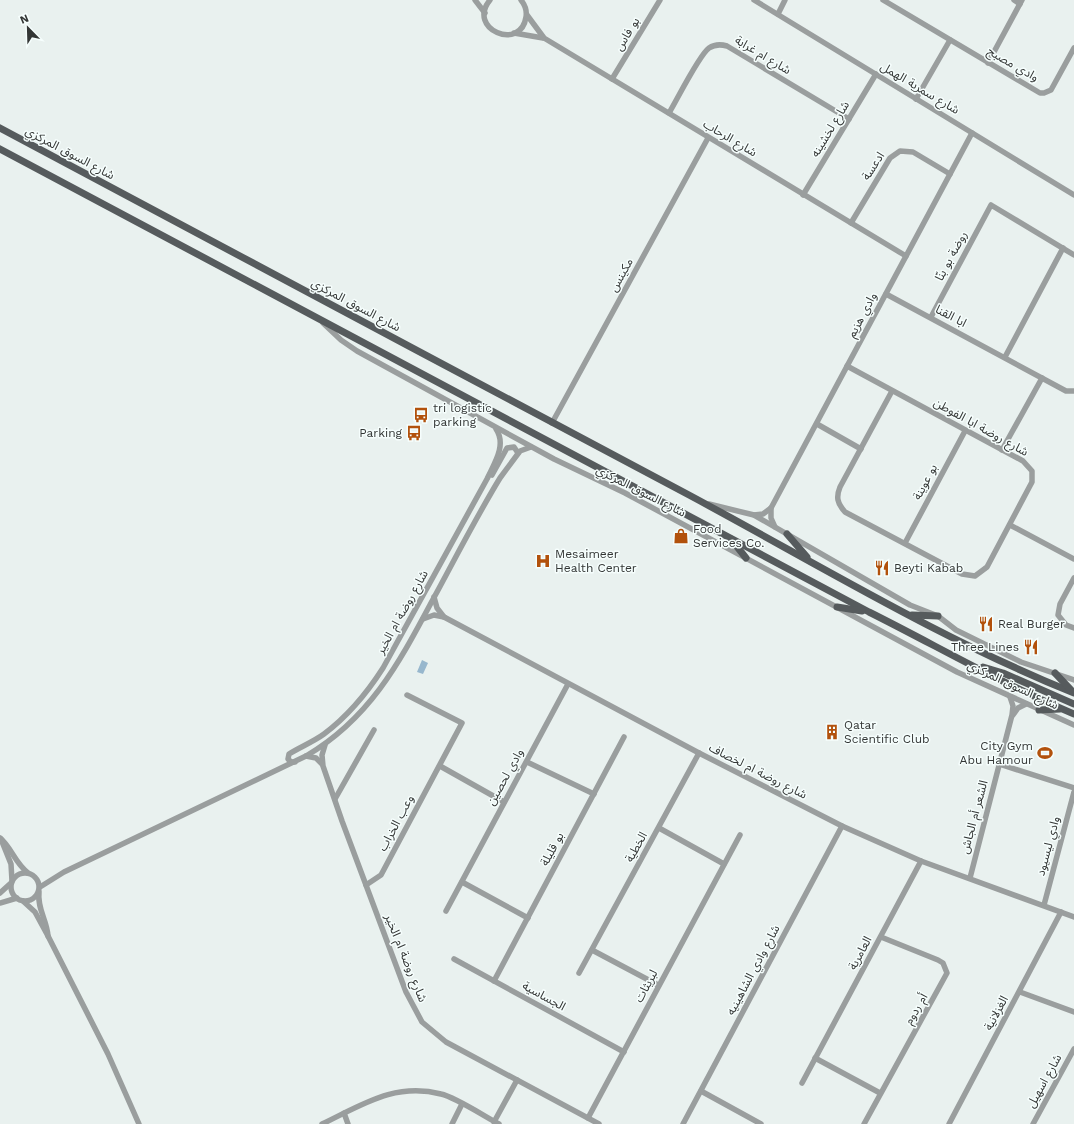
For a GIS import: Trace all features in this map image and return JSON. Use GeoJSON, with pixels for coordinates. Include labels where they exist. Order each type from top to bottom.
{"type":"FeatureCollection","features":[{"type":"Feature","properties":{"kind":"main road","name":"شارع السوق المركزي"},"geometry":{"type":"LineString","coordinates":[[0,128],[701,501],[910,616],[1029,674],[1074,693]]}},
{"type":"Feature","properties":{"kind":"main road","name":"شارع السوق المركزي"},"geometry":{"type":"LineString","coordinates":[[0,149],[869,612],[973,664],[999,680],[1074,714]]}},
{"type":"Feature","properties":{"kind":"main road"},"geometry":{"type":"LineString","coordinates":[[787,534],[810,560]]}},
{"type":"Feature","properties":{"kind":"main road"},"geometry":{"type":"LineString","coordinates":[[730,537],[746,558]]}},
{"type":"Feature","properties":{"kind":"main road"},"geometry":{"type":"LineString","coordinates":[[837,607],[869,612]]}},
{"type":"Feature","properties":{"kind":"main road"},"geometry":{"type":"LineString","coordinates":[[910,616],[938,616]]}},
{"type":"Feature","properties":{"kind":"main road"},"geometry":{"type":"LineString","coordinates":[[973,664],[1003,673],[1074,704]]}},
{"type":"Feature","properties":{"kind":"main road"},"geometry":{"type":"LineString","coordinates":[[1055,673],[1074,693]]}},
{"type":"Feature","properties":{"kind":"main road"},"geometry":{"type":"LineString","coordinates":[[1039,710],[1064,709]]}},
{"type":"Feature","properties":{"kind":"street"},"geometry":{"type":"LineString","coordinates":[[475,0],[485,13]]}},
{"type":"Feature","properties":{"kind":"street"},"geometry":{"type":"LineString","coordinates":[[485,13],[490,0]]}},
{"type":"Feature","properties":{"kind":"street","name":"شارع سمرية الهمل"},"geometry":{"type":"LineString","coordinates":[[754,0],[972,133],[1073,192]]}},
{"type":"Feature","properties":{"kind":"street"},"geometry":{"type":"LineString","coordinates":[[778,14],[785,0]]}},
{"type":"Feature","properties":{"kind":"street","name":"وادي مصبح"},"geometry":{"type":"LineString","coordinates":[[883,0],[1040,93],[1051,90],[1073,52]]}},
{"type":"Feature","properties":{"kind":"street"},"geometry":{"type":"LineString","coordinates":[[988,63],[1021,2],[1014,0]]}},
{"type":"Feature","properties":{"kind":"street","name":"شارع الرحاب"},"geometry":{"type":"LineString","coordinates":[[523,1],[527,15],[544,38]]}},
{"type":"Feature","properties":{"kind":"street","name":"بو فاس"},"geometry":{"type":"LineString","coordinates":[[612,79],[658,1]]}},
{"type":"Feature","properties":{"kind":"street","name":"شارع الرحاب"},"geometry":{"type":"LineString","coordinates":[[485,13],[485,20],[494,32],[507,35],[514,33],[544,38],[906,256]]}},
{"type":"Feature","properties":{"kind":"street"},"geometry":{"type":"LineString","coordinates":[[514,33],[523,26],[527,15]]}},
{"type":"Feature","properties":{"kind":"street"},"geometry":{"type":"LineString","coordinates":[[916,99],[950,40]]}},
{"type":"Feature","properties":{"kind":"street","name":"شارع ام غرابة"},"geometry":{"type":"LineString","coordinates":[[669,113],[705,52],[714,45],[721,44],[727,46],[849,119]]}},
{"type":"Feature","properties":{"kind":"street","name":"شارع لخشينه"},"geometry":{"type":"LineString","coordinates":[[803,195],[876,74]]}},
{"type":"Feature","properties":{"kind":"street","name":"وادي هزيم"},"geometry":{"type":"LineString","coordinates":[[771,508],[972,133]]}},
{"type":"Feature","properties":{"kind":"street","name":"مكينس"},"geometry":{"type":"LineString","coordinates":[[552,422],[708,138]]}},
{"type":"Feature","properties":{"kind":"street","name":"ادعسة"},"geometry":{"type":"LineString","coordinates":[[851,223],[890,158],[900,151],[913,152],[950,174]]}},
{"type":"Feature","properties":{"kind":"street","name":"روضة بو بنّا"},"geometry":{"type":"LineString","coordinates":[[931,317],[991,205],[1063,248]]}},
{"type":"Feature","properties":{"kind":"street"},"geometry":{"type":"LineString","coordinates":[[1005,357],[1063,248],[1074,255]]}},
{"type":"Feature","properties":{"kind":"street","name":"ابا القنا"},"geometry":{"type":"LineString","coordinates":[[886,294],[1066,391],[1074,391]]}},
{"type":"Feature","properties":{"kind":"street","name":"شارع السوق المركزي"},"geometry":{"type":"LineString","coordinates":[[315,316],[348,346],[494,427],[625,493],[957,672],[1074,725]]}},
{"type":"Feature","properties":{"kind":"street","name":"شارع روضة ابا الفوطن"},"geometry":{"type":"LineString","coordinates":[[847,366],[1029,466],[1033,476],[1010,525],[987,567],[975,576],[962,574],[845,512],[840,506],[837,494],[892,391]]}},
{"type":"Feature","properties":{"kind":"street"},"geometry":{"type":"LineString","coordinates":[[1002,450],[1042,378]]}},
{"type":"Feature","properties":{"kind":"street"},"geometry":{"type":"LineString","coordinates":[[817,424],[861,448]]}},
{"type":"Feature","properties":{"kind":"street","name":"شارع روضة ام الخير"},"geometry":{"type":"LineString","coordinates":[[494,427],[500,436],[500,447],[487,479],[380,673],[361,698],[333,726],[322,735],[289,754],[288,759],[291,762],[306,756],[325,744],[352,723],[373,700],[391,675],[423,619],[495,486],[518,453],[531,446]]}},
{"type":"Feature","properties":{"kind":"street","name":"بو عوينة"},"geometry":{"type":"LineString","coordinates":[[906,543],[965,431]]}},
{"type":"Feature","properties":{"kind":"street"},"geometry":{"type":"LineString","coordinates":[[487,479],[497,468],[507,448],[514,448],[518,453]]}},
{"type":"Feature","properties":{"kind":"street","name":"شارع السوق المركزي"},"geometry":{"type":"LineString","coordinates":[[701,501],[754,515],[910,605],[938,616],[968,637],[1029,665],[1074,680]]}},
{"type":"Feature","properties":{"kind":"street"},"geometry":{"type":"LineString","coordinates":[[754,515],[763,514],[771,508]]}},
{"type":"Feature","properties":{"kind":"street"},"geometry":{"type":"LineString","coordinates":[[771,508],[771,518],[775,527]]}},
{"type":"Feature","properties":{"kind":"street"},"geometry":{"type":"LineString","coordinates":[[1010,525],[1074,559]]}},
{"type":"Feature","properties":{"kind":"street"},"geometry":{"type":"LineString","coordinates":[[1074,578],[1060,604],[1058,614],[1066,625],[1074,628]]}},
{"type":"Feature","properties":{"kind":"street"},"geometry":{"type":"LineString","coordinates":[[434,598],[437,608],[444,617]]}},
{"type":"Feature","properties":{"kind":"street"},"geometry":{"type":"LineString","coordinates":[[423,619],[434,615],[444,617]]}},
{"type":"Feature","properties":{"kind":"street","name":"شارع روضة ام لخصاف"},"geometry":{"type":"LineString","coordinates":[[444,617],[699,753],[842,826],[921,860],[1074,917]]}},
{"type":"Feature","properties":{"kind":"street","name":"وادي لحصين"},"geometry":{"type":"LineString","coordinates":[[446,911],[568,684]]}},
{"type":"Feature","properties":{"kind":"street","name":"وعب الخراب"},"geometry":{"type":"LineString","coordinates":[[366,885],[381,875],[462,723],[407,695]]}},
{"type":"Feature","properties":{"kind":"street","name":"الشعر أم الجاش"},"geometry":{"type":"LineString","coordinates":[[970,878],[1012,715],[1013,706],[1010,697]]}},
{"type":"Feature","properties":{"kind":"street"},"geometry":{"type":"LineString","coordinates":[[1012,715],[1018,708],[1026,704]]}},
{"type":"Feature","properties":{"kind":"street"},"geometry":{"type":"LineString","coordinates":[[335,799],[374,730]]}},
{"type":"Feature","properties":{"kind":"street","name":"بو قليلة"},"geometry":{"type":"LineString","coordinates":[[494,981],[624,737]]}},
{"type":"Feature","properties":{"kind":"street","name":"شارع روضة ام الخير"},"geometry":{"type":"LineString","coordinates":[[325,744],[322,755],[323,766],[406,992],[422,1022],[446,1042],[599,1124]]}},
{"type":"Feature","properties":{"kind":"street","name":"الخطية"},"geometry":{"type":"LineString","coordinates":[[579,973],[699,753]]}},
{"type":"Feature","properties":{"kind":"street"},"geometry":{"type":"LineString","coordinates":[[306,756],[316,758],[323,766]]}},
{"type":"Feature","properties":{"kind":"street"},"geometry":{"type":"LineString","coordinates":[[23,901],[33,899],[39,889],[64,872],[294,762]]}},
{"type":"Feature","properties":{"kind":"street"},"geometry":{"type":"LineString","coordinates":[[526,762],[594,794]]}},
{"type":"Feature","properties":{"kind":"street"},"geometry":{"type":"LineString","coordinates":[[999,764],[1074,788]]}},
{"type":"Feature","properties":{"kind":"street"},"geometry":{"type":"LineString","coordinates":[[440,766],[504,802]]}},
{"type":"Feature","properties":{"kind":"street","name":"وادي ليسيود"},"geometry":{"type":"LineString","coordinates":[[1044,905],[1074,792]]}},
{"type":"Feature","properties":{"kind":"street","name":"شارع وادي الشاهينيه"},"geometry":{"type":"LineString","coordinates":[[684,1124],[842,826]]}},
{"type":"Feature","properties":{"kind":"street"},"geometry":{"type":"LineString","coordinates":[[659,828],[724,864]]}},
{"type":"Feature","properties":{"kind":"street","name":"لبريثات"},"geometry":{"type":"LineString","coordinates":[[588,1118],[658,985],[740,835]]}},
{"type":"Feature","properties":{"kind":"street"},"geometry":{"type":"LineString","coordinates":[[0,839],[6,842],[17,862],[28,873],[36,878],[39,889],[39,908],[47,926],[48,936]]}},
{"type":"Feature","properties":{"kind":"street"},"geometry":{"type":"LineString","coordinates":[[0,839],[11,864],[12,893],[32,908],[48,936],[108,1054],[139,1124]]}},
{"type":"Feature","properties":{"kind":"street","name":"العامرية"},"geometry":{"type":"LineString","coordinates":[[802,1083],[921,860]]}},
{"type":"Feature","properties":{"kind":"street"},"geometry":{"type":"LineString","coordinates":[[0,893],[18,874],[28,873]]}},
{"type":"Feature","properties":{"kind":"street"},"geometry":{"type":"LineString","coordinates":[[462,882],[528,918]]}},
{"type":"Feature","properties":{"kind":"street"},"geometry":{"type":"LineString","coordinates":[[0,903],[17,898]]}},
{"type":"Feature","properties":{"kind":"street","name":"الغزلانية"},"geometry":{"type":"LineString","coordinates":[[949,1124],[1061,912]]}},
{"type":"Feature","properties":{"kind":"street","name":"أم ردوم"},"geometry":{"type":"LineString","coordinates":[[864,1124],[947,973],[944,963],[881,937]]}},
{"type":"Feature","properties":{"kind":"street"},"geometry":{"type":"LineString","coordinates":[[592,950],[658,985]]}},
{"type":"Feature","properties":{"kind":"street","name":"الجساسية"},"geometry":{"type":"LineString","coordinates":[[454,959],[624,1052]]}},
{"type":"Feature","properties":{"kind":"street"},"geometry":{"type":"LineString","coordinates":[[1020,992],[1074,1012]]}},
{"type":"Feature","properties":{"kind":"street","name":"شارع اسهيل"},"geometry":{"type":"LineString","coordinates":[[1033,1124],[1074,1049]]}},
{"type":"Feature","properties":{"kind":"street"},"geometry":{"type":"LineString","coordinates":[[816,1057],[881,1092]]}},
{"type":"Feature","properties":{"kind":"street"},"geometry":{"type":"LineString","coordinates":[[322,1124],[374,1098],[401,1090],[442,1094],[496,1123],[517,1080]]}},
{"type":"Feature","properties":{"kind":"street"},"geometry":{"type":"LineString","coordinates":[[701,1091],[761,1124]]}},
{"type":"Feature","properties":{"kind":"street"},"geometry":{"type":"LineString","coordinates":[[452,1124],[462,1104]]}},
{"type":"Feature","properties":{"kind":"street"},"geometry":{"type":"LineString","coordinates":[[344,1114],[348,1124]]}},
{"type":"Feature","properties":{"kind":"water"},"geometry":{"type":"Polygon","coordinates":[[[422,660],[428,663],[423,674],[417,672],[422,660]]]}},
{"type":"Feature","properties":{"kind":"place","name":"tri logistic parking"},"geometry":{"type":"Point","coordinates":[421,415]}},
{"type":"Feature","properties":{"kind":"place","name":"Parking"},"geometry":{"type":"Point","coordinates":[414,433]}},
{"type":"Feature","properties":{"kind":"place","name":"Food Services Co."},"geometry":{"type":"Point","coordinates":[681,536]}},
{"type":"Feature","properties":{"kind":"place","name":"Mesaimeer Health Center"},"geometry":{"type":"Point","coordinates":[543,561]}},
{"type":"Feature","properties":{"kind":"place","name":"Beyti Kabab"},"geometry":{"type":"Point","coordinates":[882,568]}},
{"type":"Feature","properties":{"kind":"place","name":"Real Burger"},"geometry":{"type":"Point","coordinates":[986,624]}},
{"type":"Feature","properties":{"kind":"place","name":"Three Lines"},"geometry":{"type":"Point","coordinates":[1031,647]}},
{"type":"Feature","properties":{"kind":"place","name":"Qatar Scientific Club"},"geometry":{"type":"Point","coordinates":[832,732]}},
{"type":"Feature","properties":{"kind":"place","name":"City Gym Abu Hamour"},"geometry":{"type":"Point","coordinates":[1045,753]}}]}
